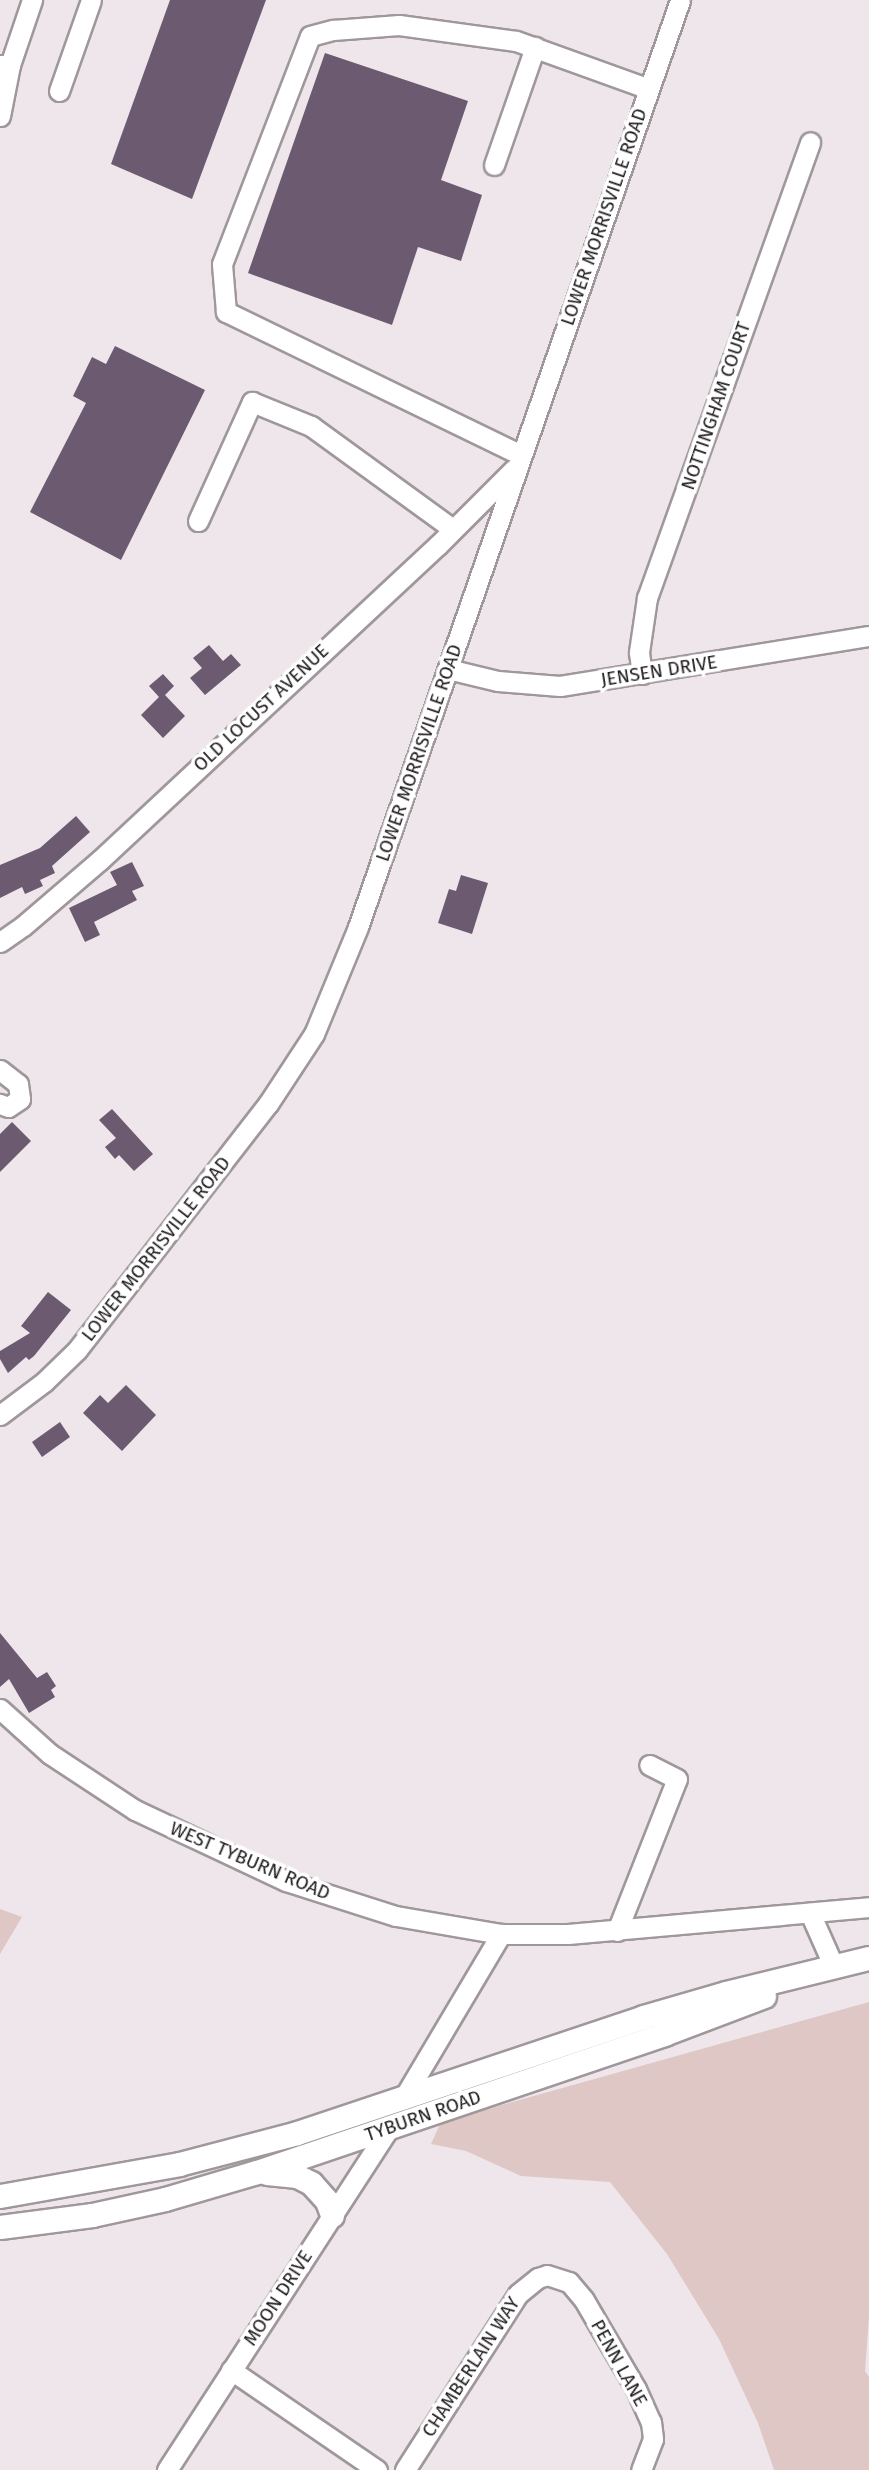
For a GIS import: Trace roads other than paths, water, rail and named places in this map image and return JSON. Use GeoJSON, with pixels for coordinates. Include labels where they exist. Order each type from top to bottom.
{"type":"FeatureCollection","features":[{"type":"Feature","properties":{"kind":"main road","name":"TYBURN ROAD"},"geometry":{"type":"LineString","coordinates":[[0,2196],[179,2164],[297,2133],[643,2017],[726,1993],[869,1958]]}},
{"type":"Feature","properties":{"kind":"main road","name":"TYBURN ROAD"},"geometry":{"type":"LineString","coordinates":[[0,2227],[92,2215],[166,2199],[257,2172],[664,2034],[835,1967]]}},
{"type":"Feature","properties":{"kind":"main road"},"geometry":{"type":"LineString","coordinates":[[257,2172],[297,2176],[311,2183],[320,2192],[332,2216]]}},
{"type":"Feature","properties":{"kind":"street"},"geometry":{"type":"LineString","coordinates":[[0,116],[5,65],[32,0]]}},
{"type":"Feature","properties":{"kind":"street"},"geometry":{"type":"LineString","coordinates":[[59,91],[91,0]]}},
{"type":"Feature","properties":{"kind":"street","name":"LOWER MORRISVILLE ROAD"},"geometry":{"type":"LineString","coordinates":[[0,1415],[44,1382],[78,1350],[268,1104],[314,1034],[358,928],[680,0]]}},
{"type":"Feature","properties":{"kind":"street"},"geometry":{"type":"LineString","coordinates":[[519,461],[226,312],[222,264],[310,36],[333,30],[399,25],[516,40],[649,89]]}},
{"type":"Feature","properties":{"kind":"street"},"geometry":{"type":"LineString","coordinates":[[494,166],[535,47]]}},
{"type":"Feature","properties":{"kind":"street","name":"NOTTINGHAM COURT"},"geometry":{"type":"LineString","coordinates":[[642,674],[639,652],[647,598],[810,142]]}},
{"type":"Feature","properties":{"kind":"street"},"geometry":{"type":"LineString","coordinates":[[198,521],[252,402],[311,426],[453,530]]}},
{"type":"Feature","properties":{"kind":"street","name":"OLD LOCUST AVENUE"},"geometry":{"type":"LineString","coordinates":[[0,942],[23,926],[100,860],[453,530],[519,461]]}},
{"type":"Feature","properties":{"kind":"street","name":"JENSEN DRIVE"},"geometry":{"type":"LineString","coordinates":[[448,670],[537,686],[642,674],[869,636]]}},
{"type":"Feature","properties":{"kind":"street"},"geometry":{"type":"LineString","coordinates":[[0,1104],[8,1107],[20,1099],[18,1084],[1,1074]]}},
{"type":"Feature","properties":{"kind":"street","name":"WEST TYBURN ROAD"},"geometry":{"type":"LineString","coordinates":[[0,1709],[50,1754],[135,1810],[286,1881],[396,1916],[502,1934],[617,1931],[869,1907]]}},
{"type":"Feature","properties":{"kind":"street"},"geometry":{"type":"LineString","coordinates":[[617,1931],[677,1779],[649,1765]]}},
{"type":"Feature","properties":{"kind":"street"},"geometry":{"type":"LineString","coordinates":[[810,1913],[835,1967]]}},
{"type":"Feature","properties":{"kind":"street"},"geometry":{"type":"LineString","coordinates":[[403,2099],[502,1934]]}},
{"type":"Feature","properties":{"kind":"street","name":"MOON DRIVE"},"geometry":{"type":"LineString","coordinates":[[167,2470],[390,2126]]}},
{"type":"Feature","properties":{"kind":"street","name":"CHAMBERLAIN WAY"},"geometry":{"type":"LineString","coordinates":[[405,2470],[518,2294],[538,2278],[547,2275]]}},
{"type":"Feature","properties":{"kind":"street","name":"PENN LANE"},"geometry":{"type":"LineString","coordinates":[[547,2275],[569,2282],[584,2300],[636,2389],[651,2422],[653,2439],[641,2470]]}},
{"type":"Feature","properties":{"kind":"street"},"geometry":{"type":"LineString","coordinates":[[231,2370],[377,2470]]}}]}
